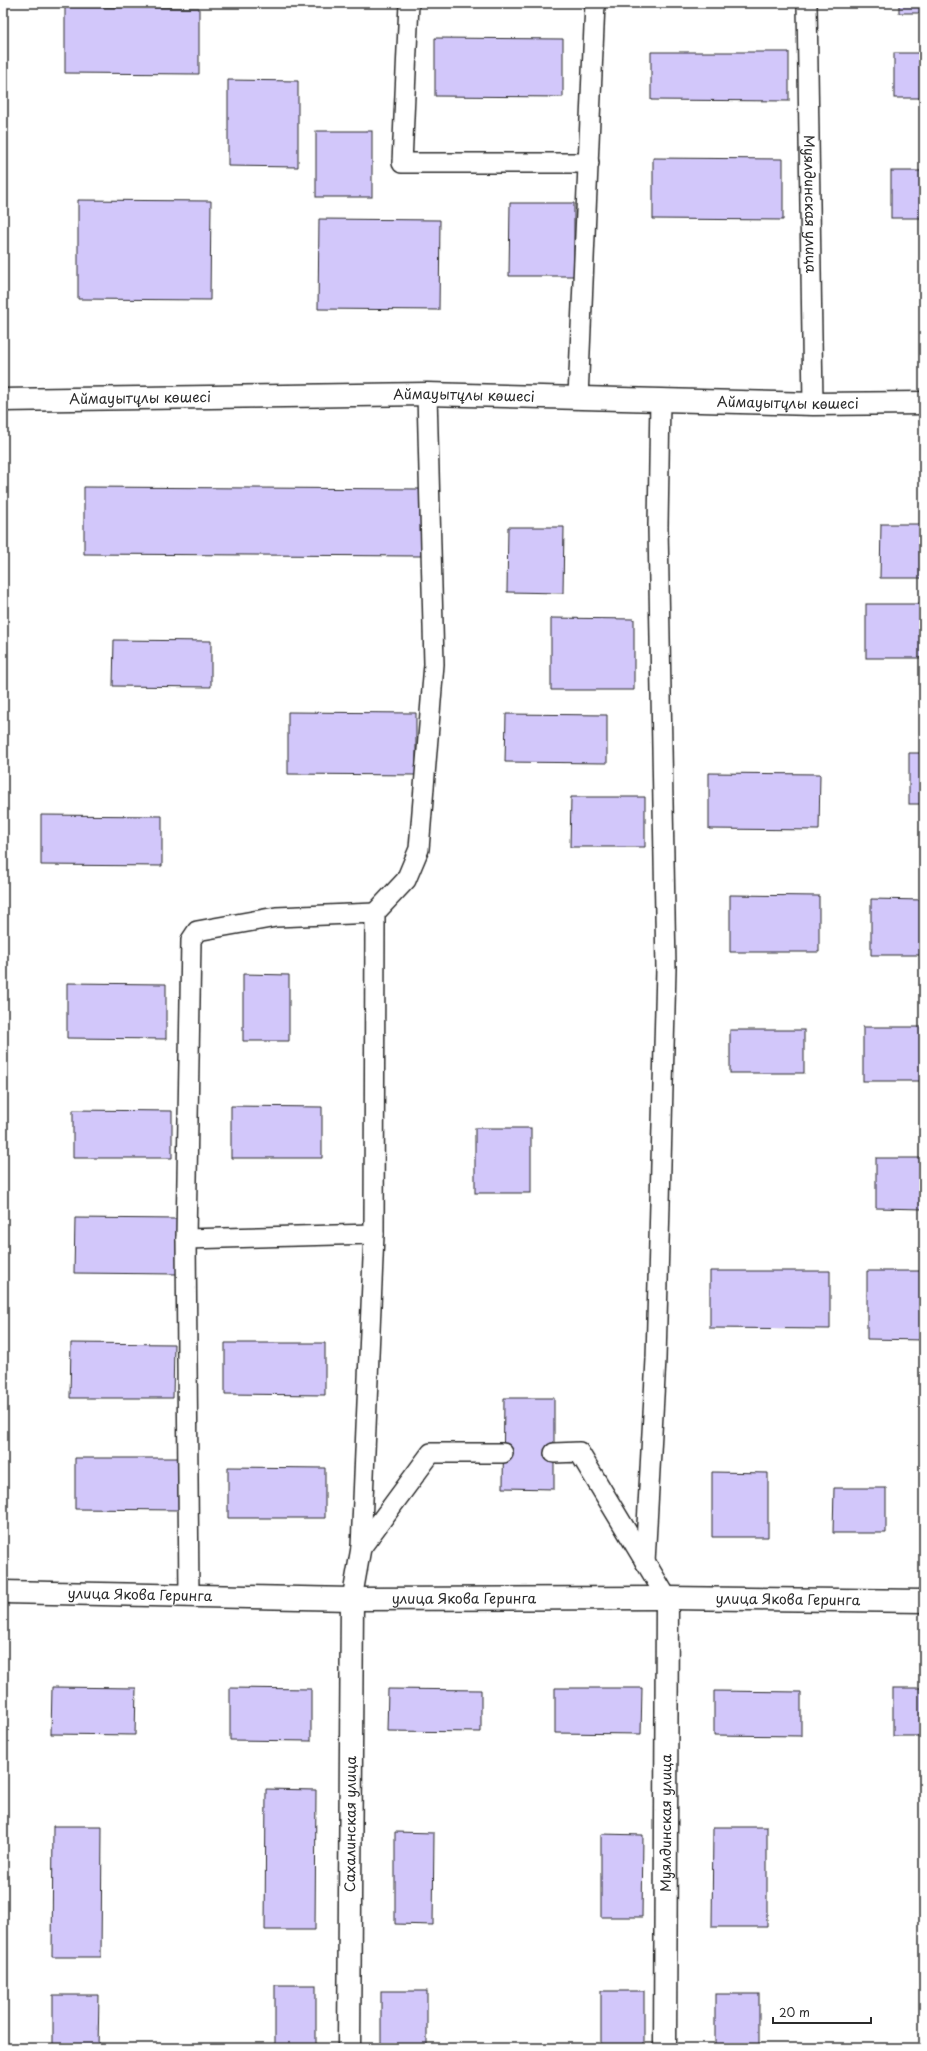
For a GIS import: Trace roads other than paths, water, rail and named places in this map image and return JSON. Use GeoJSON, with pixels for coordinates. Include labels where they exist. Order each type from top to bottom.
{"type":"FeatureCollection","features":[{"type":"Feature","properties":{"kind":"street","name":"Аймауытұлы көшесі"},"geometry":{"type":"LineString","coordinates":[[3,400],[428,394],[813,404],[924,403]]}},
{"type":"Feature","properties":{"kind":"street","name":"улица Якова Геринга"},"geometry":{"type":"LineString","coordinates":[[3,1592],[352,1600],[666,1598],[924,1601]]}},
{"type":"Feature","properties":{"kind":"street","name":"Муялдинская улица"},"geometry":{"type":"LineString","coordinates":[[665,2048],[666,1598]]}},
{"type":"Feature","properties":{"kind":"street","name":"Сахалинская улица"},"geometry":{"type":"LineString","coordinates":[[349,2048],[352,1600]]}},
{"type":"Feature","properties":{"kind":"lane"},"geometry":{"type":"LineString","coordinates":[[409,3],[402,163],[589,163]]}},
{"type":"Feature","properties":{"kind":"lane"},"geometry":{"type":"LineString","coordinates":[[578,398],[595,3]]}},
{"type":"Feature","properties":{"kind":"lane","name":"Муялдинская улица"},"geometry":{"type":"LineString","coordinates":[[807,3],[813,404]]}},
{"type":"Feature","properties":{"kind":"lane"},"geometry":{"type":"LineString","coordinates":[[352,1600],[361,1548],[374,1234],[375,913],[406,880],[419,849],[434,664],[428,394]]}},
{"type":"Feature","properties":{"kind":"lane"},"geometry":{"type":"LineString","coordinates":[[645,1562],[656,1359],[666,969],[658,527],[660,399]]}},
{"type":"Feature","properties":{"kind":"lane"},"geometry":{"type":"LineString","coordinates":[[189,1597],[186,1239],[191,940],[197,931],[276,917],[375,913]]}},
{"type":"Feature","properties":{"kind":"lane"},"geometry":{"type":"LineString","coordinates":[[186,1239],[374,1234]]}},
{"type":"Feature","properties":{"kind":"lane"},"geometry":{"type":"LineString","coordinates":[[554,1453],[578,1452],[666,1598]]}},
{"type":"Feature","properties":{"kind":"lane"},"geometry":{"type":"LineString","coordinates":[[361,1548],[432,1453],[503,1453]]}}]}
